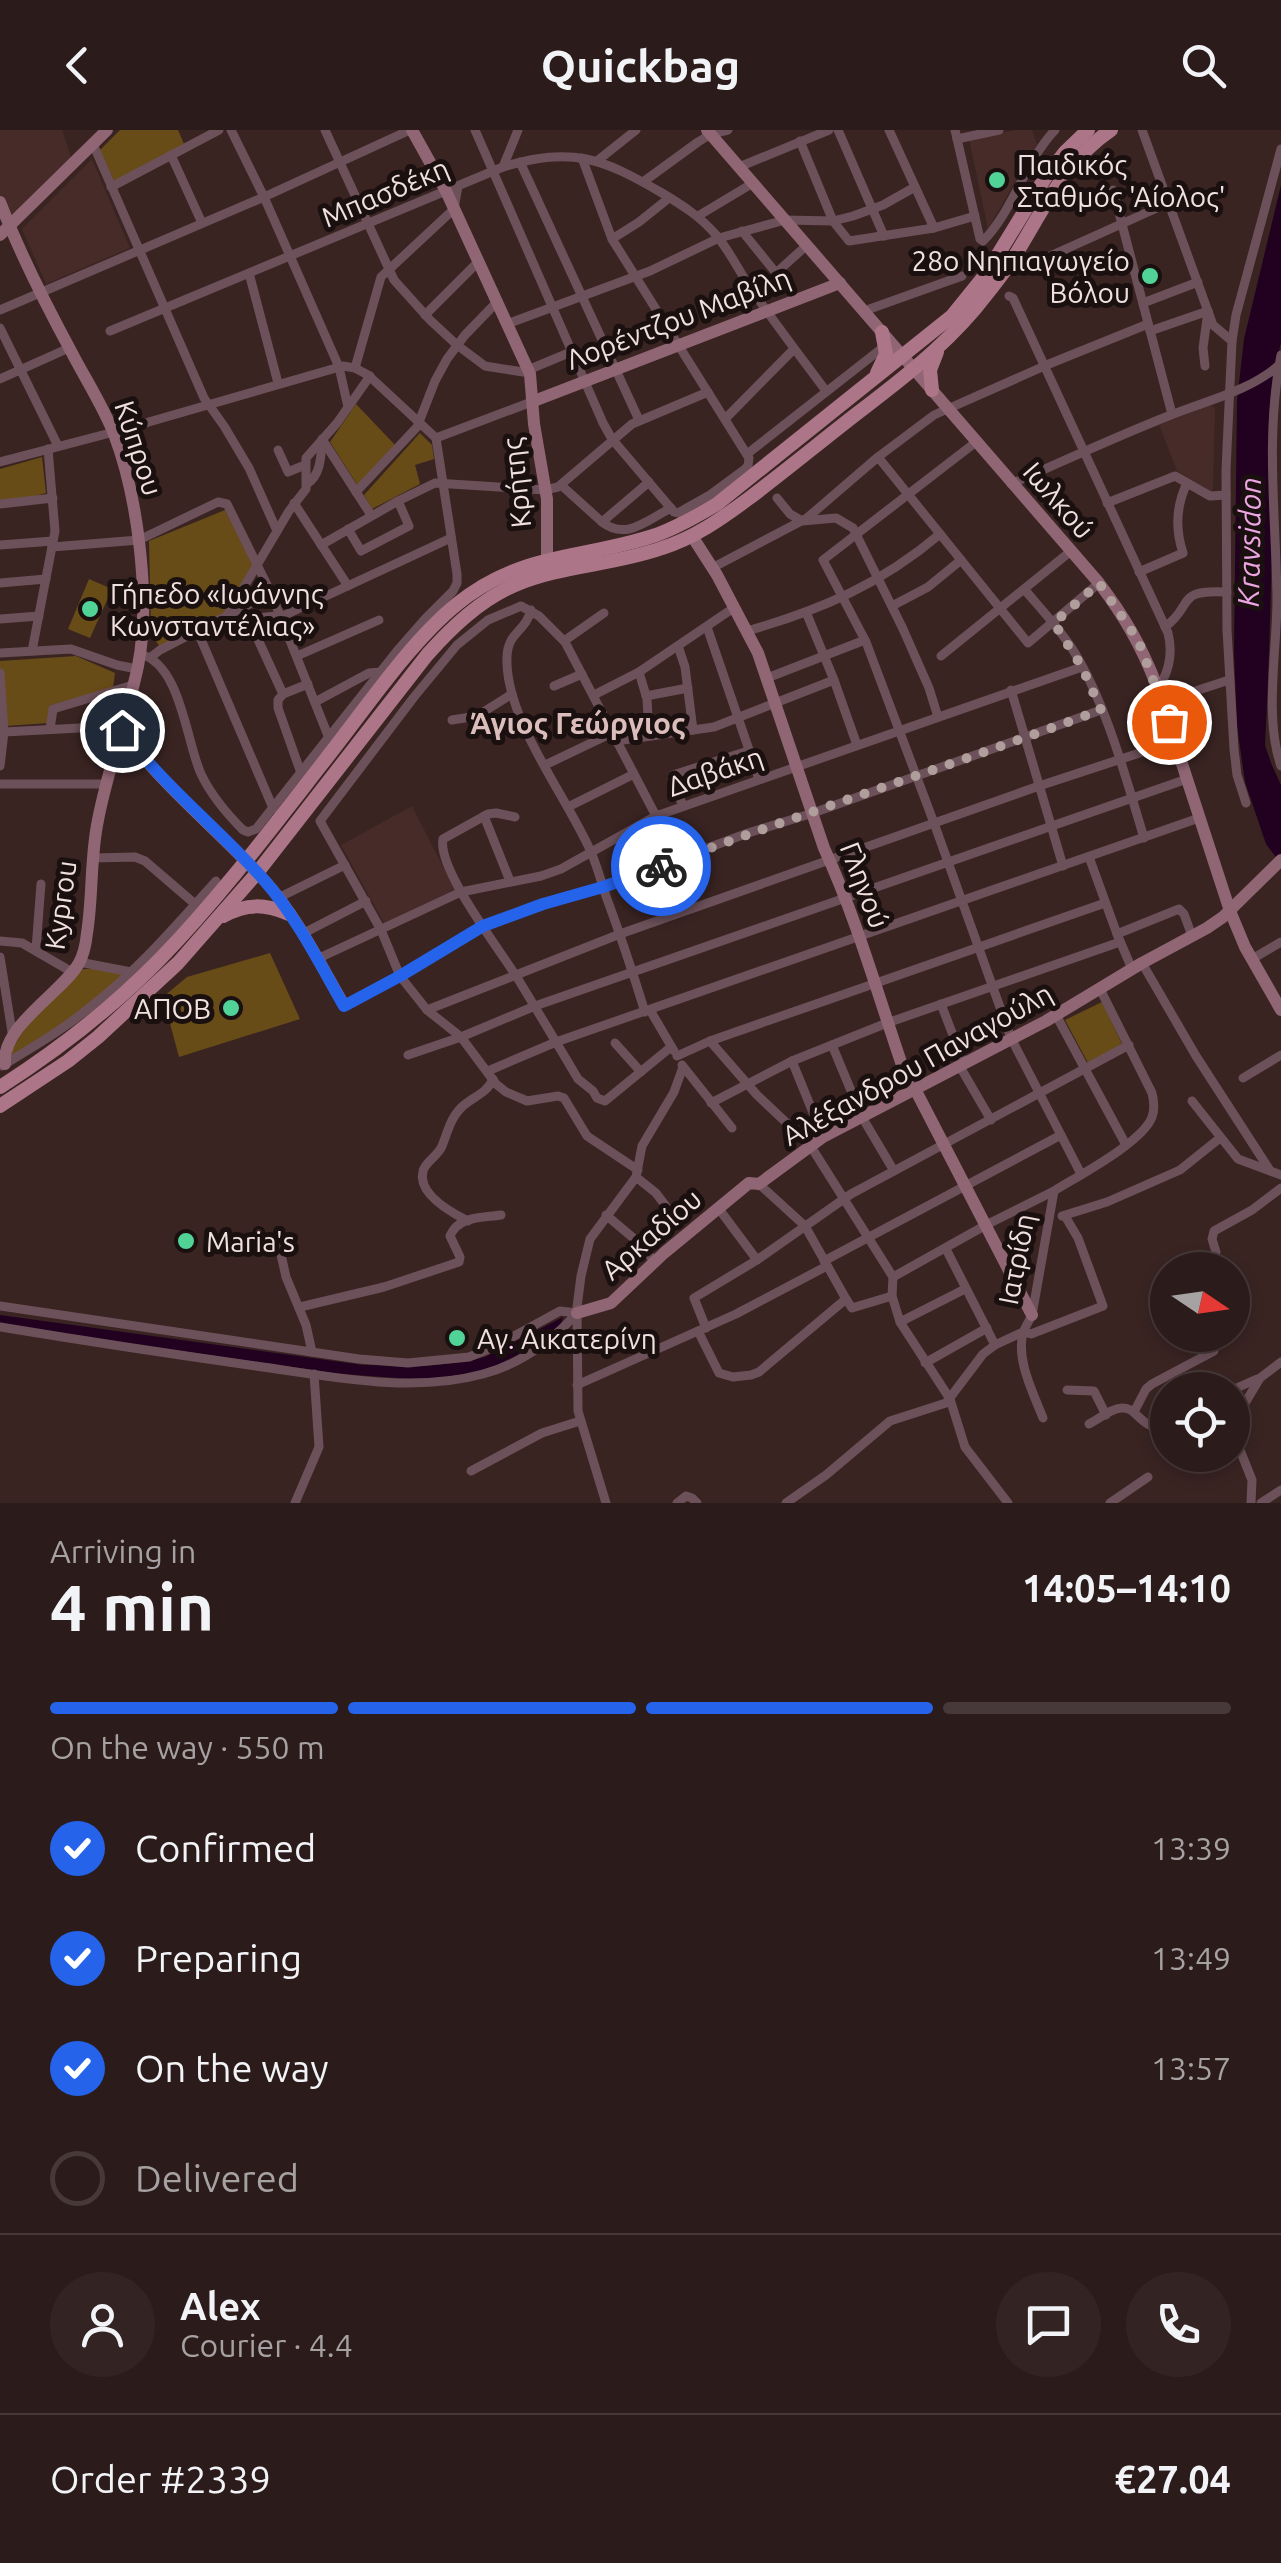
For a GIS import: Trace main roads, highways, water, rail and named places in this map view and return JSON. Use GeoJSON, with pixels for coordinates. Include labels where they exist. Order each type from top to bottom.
{"type":"FeatureCollection","features":[{"type":"Feature","properties":{"kind":"main road"},"geometry":{"type":"LineString","coordinates":[[0,1106],[68,1061],[152,989],[257,873],[452,628],[512,586],[652,552],[692,536],[746,501],[909,362],[986,274],[1045,178],[1064,152],[1088,130]]}},
{"type":"Feature","properties":{"kind":"main road"},"geometry":{"type":"LineString","coordinates":[[0,1087],[72,1037],[161,958],[245,862],[393,674],[455,606],[511,570],[681,525],[716,504],[858,393],[941,344],[990,291],[1069,168],[1111,130]]}},
{"type":"Feature","properties":{"kind":"main road"},"geometry":{"type":"LineString","coordinates":[[858,393],[881,368],[886,357],[884,338]]}},
{"type":"Feature","properties":{"kind":"main road"},"geometry":{"type":"LineString","coordinates":[[932,390],[930,370],[941,344]]}},
{"type":"Feature","properties":{"kind":"main road"},"geometry":{"type":"LineString","coordinates":[[218,918],[256,905],[289,914]]}},
{"type":"Feature","properties":{"kind":"water","name":"Kravsidon"},"geometry":{"type":"Polygon","coordinates":[[[1281,185],[1281,342],[1276,366],[1265,745],[1281,785],[1281,864],[1266,844],[1245,782],[1237,726],[1234,652],[1237,401],[1244,339],[1281,185]]]}},
{"type":"Feature","properties":{"kind":"water"},"geometry":{"type":"Polygon","coordinates":[[[0,1315],[363,1365],[425,1366],[485,1357],[563,1317],[559,1332],[489,1370],[426,1380],[341,1374],[0,1325],[0,1315]]]}},
{"type":"Feature","properties":{"kind":"place","name":"Παιδικός Σταθμός 'Αίολος'"},"geometry":{"type":"Point","coordinates":[997,180]}},
{"type":"Feature","properties":{"kind":"place","name":"28ο Νηπιαγωγείο Βόλου"},"geometry":{"type":"Point","coordinates":[1150,276]}},
{"type":"Feature","properties":{"kind":"place","name":"Γήπεδο «Ιωάννης Κωνσταντέλιας»"},"geometry":{"type":"Point","coordinates":[90,609]}},
{"type":"Feature","properties":{"kind":"place","name":"ΑΠΟΒ"},"geometry":{"type":"Point","coordinates":[231,1008]}},
{"type":"Feature","properties":{"kind":"place","name":"Maria's"},"geometry":{"type":"Point","coordinates":[186,1241]}},
{"type":"Feature","properties":{"kind":"place","name":"Αγ. Αικατερίνη"},"geometry":{"type":"Point","coordinates":[457,1338]}},
{"type":"Feature","properties":{"kind":"district","name":"Άγιος Γεώργιος"},"geometry":{"type":"Point","coordinates":[578,723]}}]}
